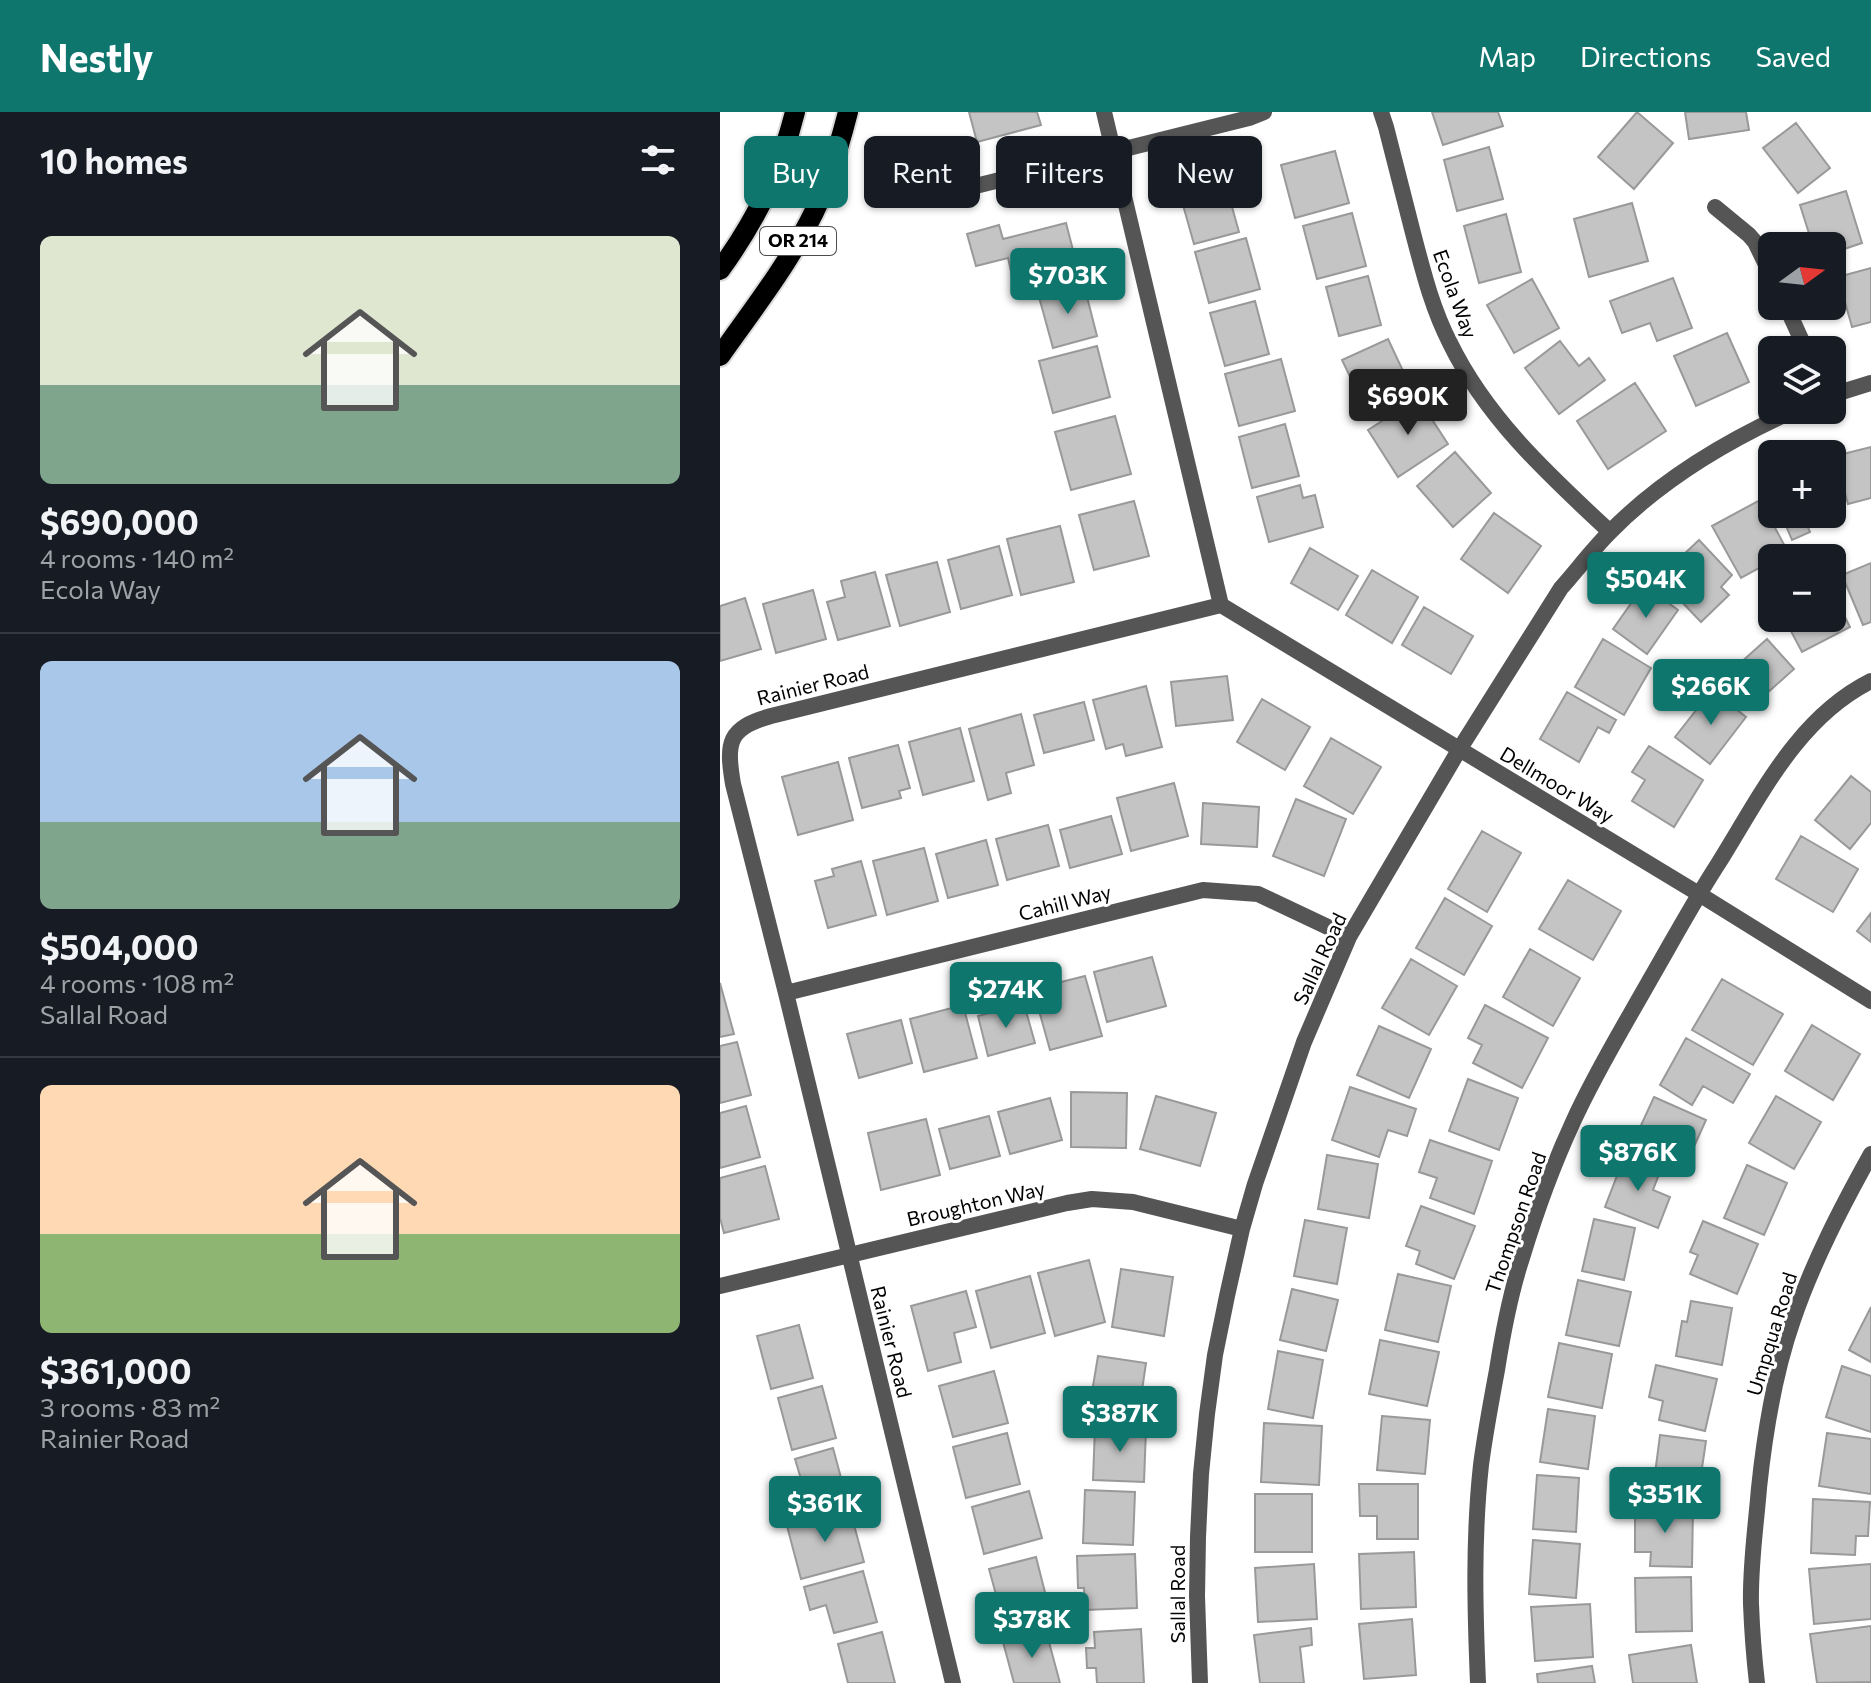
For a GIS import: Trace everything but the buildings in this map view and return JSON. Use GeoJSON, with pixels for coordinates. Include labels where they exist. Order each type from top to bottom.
{"type":"FeatureCollection","features":[{"type":"Feature","properties":{"kind":"main road","name":"OR 214"},"geometry":{"type":"LineString","coordinates":[[720,270],[739,243],[773,181],[795,112]]}},
{"type":"Feature","properties":{"kind":"main road","name":"OR 214"},"geometry":{"type":"LineString","coordinates":[[720,356],[775,278],[810,220],[838,148],[848,112]]}},
{"type":"Feature","properties":{"kind":"street"},"geometry":{"type":"LineString","coordinates":[[1104,112],[1110,136]]}},
{"type":"Feature","properties":{"kind":"street"},"geometry":{"type":"LineString","coordinates":[[1132,147],[1264,112]]}},
{"type":"Feature","properties":{"kind":"street","name":"Ecola Way"},"geometry":{"type":"LineString","coordinates":[[1381,112],[1427,286],[1450,343],[1484,398],[1532,459],[1610,532]]}},
{"type":"Feature","properties":{"kind":"street"},"geometry":{"type":"LineString","coordinates":[[1715,207],[1749,235],[1758,248]]}},
{"type":"Feature","properties":{"kind":"street"},"geometry":{"type":"LineString","coordinates":[[1127,208],[1221,605]]}},
{"type":"Feature","properties":{"kind":"street"},"geometry":{"type":"LineString","coordinates":[[1846,391],[1871,383]]}},
{"type":"Feature","properties":{"kind":"street","name":"Sallal Road"},"geometry":{"type":"LineString","coordinates":[[1200,1683],[1197,1596],[1201,1474],[1215,1355],[1242,1229],[1270,1140],[1304,1042],[1349,937],[1459,750],[1561,588],[1610,532],[1633,511],[1697,463],[1767,424]]}},
{"type":"Feature","properties":{"kind":"street","name":"Dellmoor Way"},"geometry":{"type":"LineString","coordinates":[[1221,605],[1871,1001]]}},
{"type":"Feature","properties":{"kind":"street","name":"Rainier Road"},"geometry":{"type":"LineString","coordinates":[[953,1683],[733,784],[729,759],[733,736],[749,722],[771,716],[1221,605]]}},
{"type":"Feature","properties":{"kind":"street","name":"Thompson Road"},"geometry":{"type":"LineString","coordinates":[[1478,1683],[1475,1613],[1481,1466],[1506,1319],[1522,1258],[1573,1122],[1699,894],[1783,761],[1804,733],[1829,708],[1871,681]]}},
{"type":"Feature","properties":{"kind":"street","name":"Cahill Way"},"geometry":{"type":"LineString","coordinates":[[786,993],[1203,890],[1258,894],[1349,937]]}},
{"type":"Feature","properties":{"kind":"street","name":"Umpqua Road"},"geometry":{"type":"LineString","coordinates":[[1757,1683],[1751,1602],[1754,1550],[1764,1447],[1775,1382],[1792,1322],[1813,1267],[1871,1154]]}},
{"type":"Feature","properties":{"kind":"street","name":"Broughton Way"},"geometry":{"type":"LineString","coordinates":[[720,1286],[1092,1199],[1133,1202],[1242,1229]]}}]}
